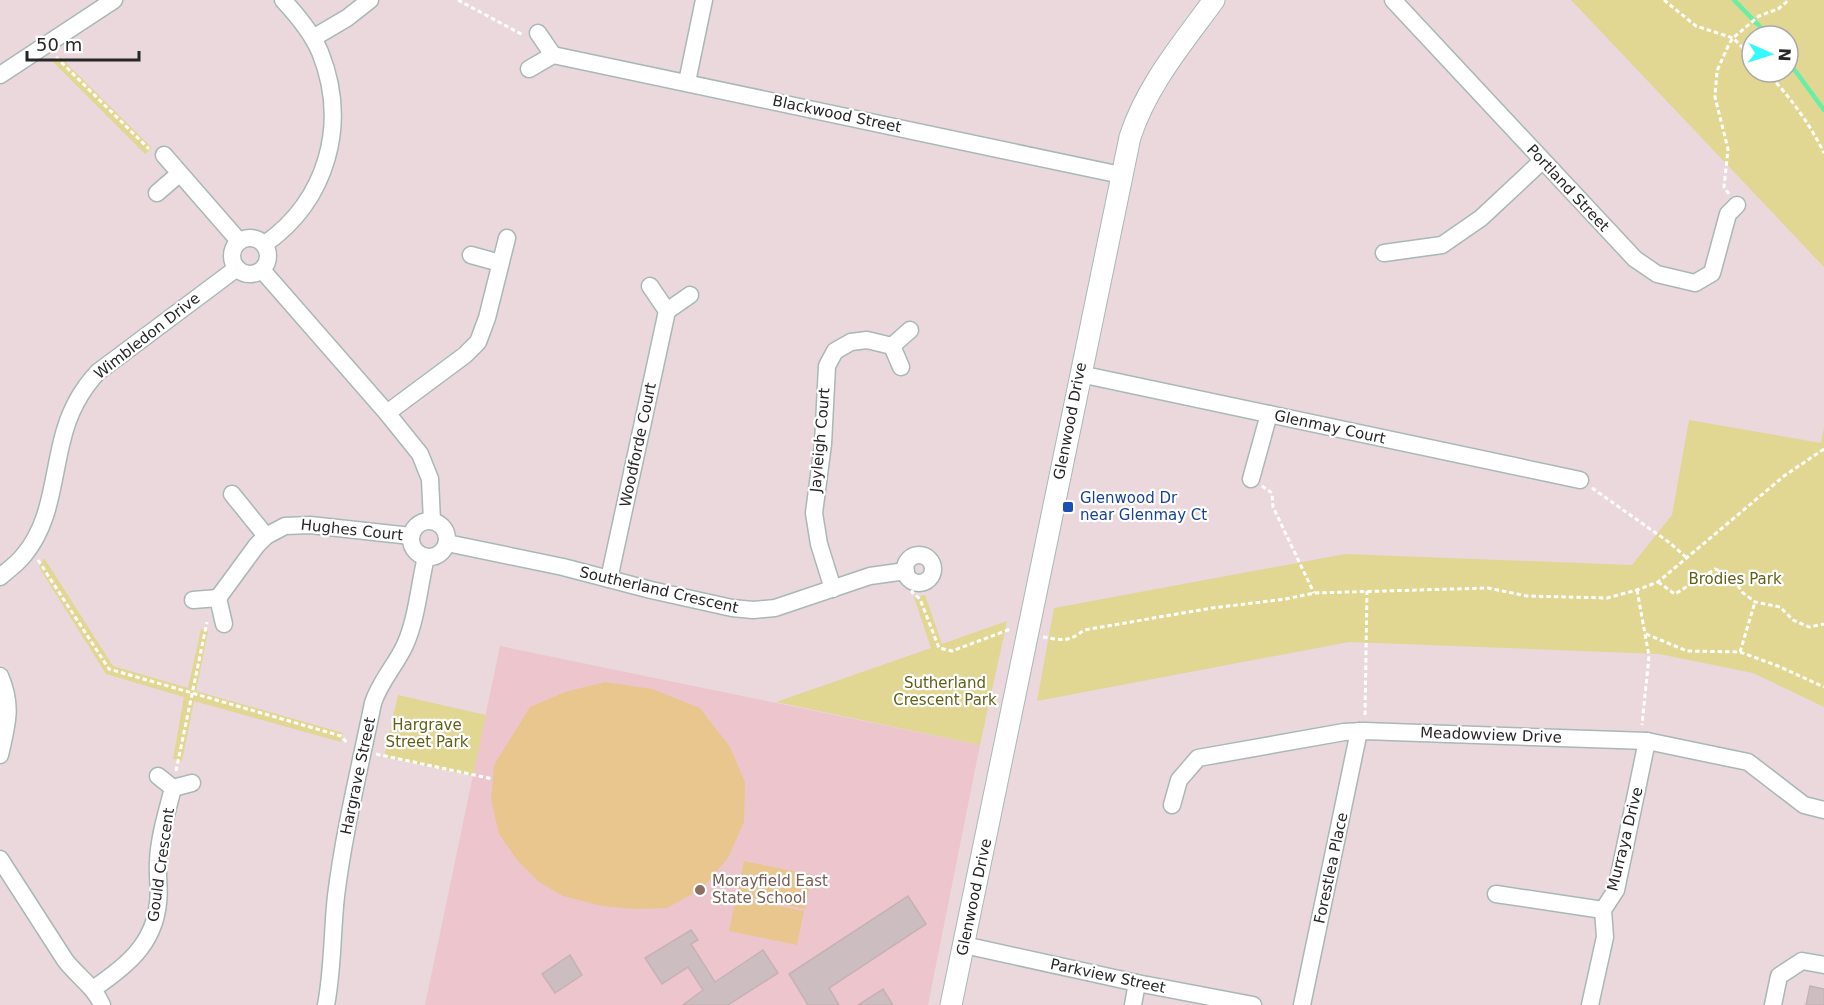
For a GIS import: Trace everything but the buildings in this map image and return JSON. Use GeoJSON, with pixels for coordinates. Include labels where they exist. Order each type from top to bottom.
{"type":"FeatureCollection","features":[{"type":"Feature","properties":{"kind":"street"},"geometry":{"type":"LineString","coordinates":[[0,75],[114,0]]}},
{"type":"Feature","properties":{"kind":"street"},"geometry":{"type":"LineString","coordinates":[[265,244],[281,232],[303,209],[315,191],[329,151],[332,118],[330,86],[320,51],[313,38],[283,0]]}},
{"type":"Feature","properties":{"kind":"street"},"geometry":{"type":"LineString","coordinates":[[313,38],[347,18],[369,0]]}},
{"type":"Feature","properties":{"kind":"street"},"geometry":{"type":"LineString","coordinates":[[687,82],[704,0]]}},
{"type":"Feature","properties":{"kind":"street","name":"Glenwood Drive"},"geometry":{"type":"LineString","coordinates":[[951,1005],[1121,175],[1134,124],[1148,94],[1214,0]]}},
{"type":"Feature","properties":{"kind":"street","name":"Portland Street"},"geometry":{"type":"LineString","coordinates":[[1393,0],[1635,259],[1657,274],[1695,284],[1712,273],[1728,214],[1737,205]]}},
{"type":"Feature","properties":{"kind":"street"},"geometry":{"type":"LineString","coordinates":[[529,69],[553,55],[538,33]]}},
{"type":"Feature","properties":{"kind":"street","name":"Blackwood Street"},"geometry":{"type":"LineString","coordinates":[[553,55],[1121,175]]}},
{"type":"Feature","properties":{"kind":"street"},"geometry":{"type":"LineString","coordinates":[[164,155],[239,241]]}},
{"type":"Feature","properties":{"kind":"street"},"geometry":{"type":"LineString","coordinates":[[1384,253],[1442,245],[1481,218],[1542,161]]}},
{"type":"Feature","properties":{"kind":"street"},"geometry":{"type":"LineString","coordinates":[[157,193],[179,174]]}},
{"type":"Feature","properties":{"kind":"street"},"geometry":{"type":"LineString","coordinates":[[244,238],[255,238],[265,244],[269,254],[262,270],[252,274],[237,268],[232,257],[239,241],[244,238]]}},
{"type":"Feature","properties":{"kind":"street"},"geometry":{"type":"LineString","coordinates":[[387,413],[465,356],[478,342],[487,318],[507,238]]}},
{"type":"Feature","properties":{"kind":"street"},"geometry":{"type":"LineString","coordinates":[[471,255],[500,263]]}},
{"type":"Feature","properties":{"kind":"street","name":"Wimbledon Drive"},"geometry":{"type":"LineString","coordinates":[[0,577],[25,555],[45,519],[62,441],[71,413],[88,383],[98,372],[237,268]]}},
{"type":"Feature","properties":{"kind":"street"},"geometry":{"type":"LineString","coordinates":[[262,270],[412,442],[427,467],[432,492],[432,521]]}},
{"type":"Feature","properties":{"kind":"street"},"geometry":{"type":"LineString","coordinates":[[650,286],[667,311],[690,295]]}},
{"type":"Feature","properties":{"kind":"street","name":"Woodforde Court"},"geometry":{"type":"LineString","coordinates":[[609,579],[667,311]]}},
{"type":"Feature","properties":{"kind":"street"},"geometry":{"type":"LineString","coordinates":[[901,367],[892,346],[910,330]]}},
{"type":"Feature","properties":{"kind":"street","name":"Jayleigh Court"},"geometry":{"type":"LineString","coordinates":[[833,589],[819,544],[814,513],[823,444],[828,366],[835,351],[851,342],[867,340],[892,346]]}},
{"type":"Feature","properties":{"kind":"street","name":"Glenmay Court"},"geometry":{"type":"LineString","coordinates":[[1080,374],[1580,480]]}},
{"type":"Feature","properties":{"kind":"street"},"geometry":{"type":"LineString","coordinates":[[1251,479],[1269,414]]}},
{"type":"Feature","properties":{"kind":"street"},"geometry":{"type":"LineString","coordinates":[[232,494],[266,536]]}},
{"type":"Feature","properties":{"kind":"street"},"geometry":{"type":"LineString","coordinates":[[432,521],[442,526],[447,543],[437,556],[426,557],[416,552],[411,536],[416,526],[432,521]]}},
{"type":"Feature","properties":{"kind":"street","name":"Hughes Court"},"geometry":{"type":"LineString","coordinates":[[218,598],[256,546],[266,536],[285,526],[296,524],[411,536]]}},
{"type":"Feature","properties":{"kind":"street","name":"Southerland Crescent"},"geometry":{"type":"LineString","coordinates":[[447,543],[732,608],[753,610],[775,608],[870,576],[910,577]]}},
{"type":"Feature","properties":{"kind":"street","name":"Hargrave Street"},"geometry":{"type":"LineString","coordinates":[[326,1005],[330,982],[336,897],[346,831],[373,703],[380,685],[405,647],[426,557]]}},
{"type":"Feature","properties":{"kind":"street"},"geometry":{"type":"LineString","coordinates":[[193,600],[218,598],[224,624]]}},
{"type":"Feature","properties":{"kind":"street"},"geometry":{"type":"LineString","coordinates":[[0,676],[6,689],[9,709],[0,755]]}},
{"type":"Feature","properties":{"kind":"street","name":"Meadowview Drive"},"geometry":{"type":"LineString","coordinates":[[1172,805],[1179,780],[1198,758],[1344,732],[1362,731],[1644,741],[1748,762],[1803,805],[1824,810]]}},
{"type":"Feature","properties":{"kind":"street","name":"Forestlea Place"},"geometry":{"type":"LineString","coordinates":[[1302,1005],[1362,731]]}},
{"type":"Feature","properties":{"kind":"street","name":"Murraya Drive"},"geometry":{"type":"LineString","coordinates":[[1590,1005],[1605,937],[1603,910],[1616,890],[1644,741]]}},
{"type":"Feature","properties":{"kind":"street","name":"Gould Crescent"},"geometry":{"type":"LineString","coordinates":[[158,776],[173,788]]}},
{"type":"Feature","properties":{"kind":"street","name":"Gould Crescent"},"geometry":{"type":"LineString","coordinates":[[173,788],[192,783]]}},
{"type":"Feature","properties":{"kind":"street","name":"Gould Crescent"},"geometry":{"type":"LineString","coordinates":[[93,989],[130,962],[140,952],[149,936],[158,903],[158,861],[173,788]]}},
{"type":"Feature","properties":{"kind":"street"},"geometry":{"type":"LineString","coordinates":[[0,859],[65,960],[74,972],[93,989],[102,1005]]}},
{"type":"Feature","properties":{"kind":"street"},"geometry":{"type":"LineString","coordinates":[[1496,894],[1603,910]]}},
{"type":"Feature","properties":{"kind":"street","name":"Parkview Street"},"geometry":{"type":"LineString","coordinates":[[964,945],[1137,983],[1253,1005]]}},
{"type":"Feature","properties":{"kind":"street"},"geometry":{"type":"LineString","coordinates":[[1773,1005],[1779,976],[1802,960],[1824,965]]}},
{"type":"Feature","properties":{"kind":"street"},"geometry":{"type":"LineString","coordinates":[[1132,1005],[1137,983]]}},
{"type":"Feature","properties":{"kind":"path"},"geometry":{"type":"LineString","coordinates":[[458,0],[528,37],[538,33]]}},
{"type":"Feature","properties":{"kind":"path"},"geometry":{"type":"LineString","coordinates":[[1664,0],[1696,26],[1733,38],[1740,45]]}},
{"type":"Feature","properties":{"kind":"path"},"geometry":{"type":"LineString","coordinates":[[1737,205],[1724,187],[1728,149],[1715,97],[1717,71],[1728,44],[1733,38],[1759,16],[1778,9],[1789,0]]}},
{"type":"Feature","properties":{"kind":"path"},"geometry":{"type":"LineString","coordinates":[[46,44],[58,60],[154,154],[164,155]]}},
{"type":"Feature","properties":{"kind":"path"},"geometry":{"type":"LineString","coordinates":[[1778,84],[1824,153]]}},
{"type":"Feature","properties":{"kind":"path"},"geometry":{"type":"LineString","coordinates":[[1041,637],[1066,641],[1084,630],[1314,593],[1488,588],[1527,596],[1607,598],[1637,591],[1658,582],[1784,476],[1824,449]]}},
{"type":"Feature","properties":{"kind":"path"},"geometry":{"type":"LineString","coordinates":[[1251,479],[1272,494],[1272,507],[1314,593]]}},
{"type":"Feature","properties":{"kind":"path"},"geometry":{"type":"LineString","coordinates":[[1580,480],[1670,543],[1687,558]]}},
{"type":"Feature","properties":{"kind":"path"},"geometry":{"type":"LineString","coordinates":[[34,558],[40,561],[109,669],[341,736],[351,747]]}},
{"type":"Feature","properties":{"kind":"path"},"geometry":{"type":"LineString","coordinates":[[1658,582],[1675,594],[1715,569],[1732,576],[1742,592],[1755,602],[1780,607],[1793,620],[1809,627],[1824,624]]}},
{"type":"Feature","properties":{"kind":"path"},"geometry":{"type":"LineString","coordinates":[[910,577],[912,592],[921,598],[939,648],[952,651],[1008,630],[1013,631]]}},
{"type":"Feature","properties":{"kind":"path"},"geometry":{"type":"LineString","coordinates":[[1362,731],[1367,591]]}},
{"type":"Feature","properties":{"kind":"path"},"geometry":{"type":"LineString","coordinates":[[1637,591],[1649,656],[1644,741]]}},
{"type":"Feature","properties":{"kind":"path"},"geometry":{"type":"LineString","coordinates":[[173,788],[207,622],[218,598]]}},
{"type":"Feature","properties":{"kind":"path"},"geometry":{"type":"LineString","coordinates":[[1740,652],[1755,602]]}},
{"type":"Feature","properties":{"kind":"path"},"geometry":{"type":"LineString","coordinates":[[1646,634],[1687,651],[1740,652],[1824,687]]}},
{"type":"Feature","properties":{"kind":"path"},"geometry":{"type":"LineString","coordinates":[[372,753],[493,779]]}},
{"type":"Feature","properties":{"kind":"shaded area","name":"Morayfield East State School"},"geometry":{"type":"Polygon","coordinates":[[[500,646],[980,745],[928,1005],[425,1005],[500,646]]]}},
{"type":"Feature","properties":{"kind":"shaded area"},"geometry":{"type":"Polygon","coordinates":[[[605,682],[652,689],[700,708],[730,747],[745,782],[744,822],[728,858],[703,888],[667,908],[635,909],[602,906],[563,896],[539,882],[517,860],[499,834],[491,800],[494,765],[530,707],[565,692],[605,682]]]}},
{"type":"Feature","properties":{"kind":"shaded area"},"geometry":{"type":"Polygon","coordinates":[[[744,861],[812,875],[805,909],[737,895],[744,861]]]}},
{"type":"Feature","properties":{"kind":"shaded area"},"geometry":{"type":"Polygon","coordinates":[[[736,897],[804,911],[797,945],[729,931],[736,897]]]}},
{"type":"Feature","properties":{"kind":"green space"},"geometry":{"type":"Polygon","coordinates":[[[1571,0],[1824,0],[1824,267],[1571,0]]]}},
{"type":"Feature","properties":{"kind":"green space"},"geometry":{"type":"Polygon","coordinates":[[[60,57],[152,148],[145,154],[53,62],[60,57]]]}},
{"type":"Feature","properties":{"kind":"green space","name":"Brodies Park"},"geometry":{"type":"Polygon","coordinates":[[[1689,420],[1821,443],[1824,427],[1824,707],[1753,673],[1659,654],[1349,642],[1037,701],[1054,608],[1345,554],[1632,565],[1672,515],[1689,420]]]}},
{"type":"Feature","properties":{"kind":"green space"},"geometry":{"type":"Polygon","coordinates":[[[44,558],[113,666],[188,688],[201,629],[208,631],[196,691],[343,733],[341,742],[194,701],[182,761],[173,759],[184,697],[106,674],[39,567],[44,558]]]}},
{"type":"Feature","properties":{"kind":"green space","name":"Sutherland Crescent Park"},"geometry":{"type":"Polygon","coordinates":[[[925,595],[942,644],[1007,621],[980,745],[776,702],[931,648],[914,597],[925,595]]]}},
{"type":"Feature","properties":{"kind":"green space","name":"Hargrave Street Park"},"geometry":{"type":"Polygon","coordinates":[[[398,695],[486,715],[473,776],[384,757],[398,695]]]}},
{"type":"Feature","properties":{"kind":"waterway"},"geometry":{"type":"LineString","coordinates":[[1734,0],[1757,24]]}},
{"type":"Feature","properties":{"kind":"waterway"},"geometry":{"type":"LineString","coordinates":[[1800,77],[1824,110]]}},
{"type":"Feature","properties":{"kind":"place","name":"Glenwood Dr near Glenmay Ct"},"geometry":{"type":"Point","coordinates":[1068,507]}},
{"type":"Feature","properties":{"kind":"place","name":"Morayfield East State School"},"geometry":{"type":"Point","coordinates":[700,890]}}]}
